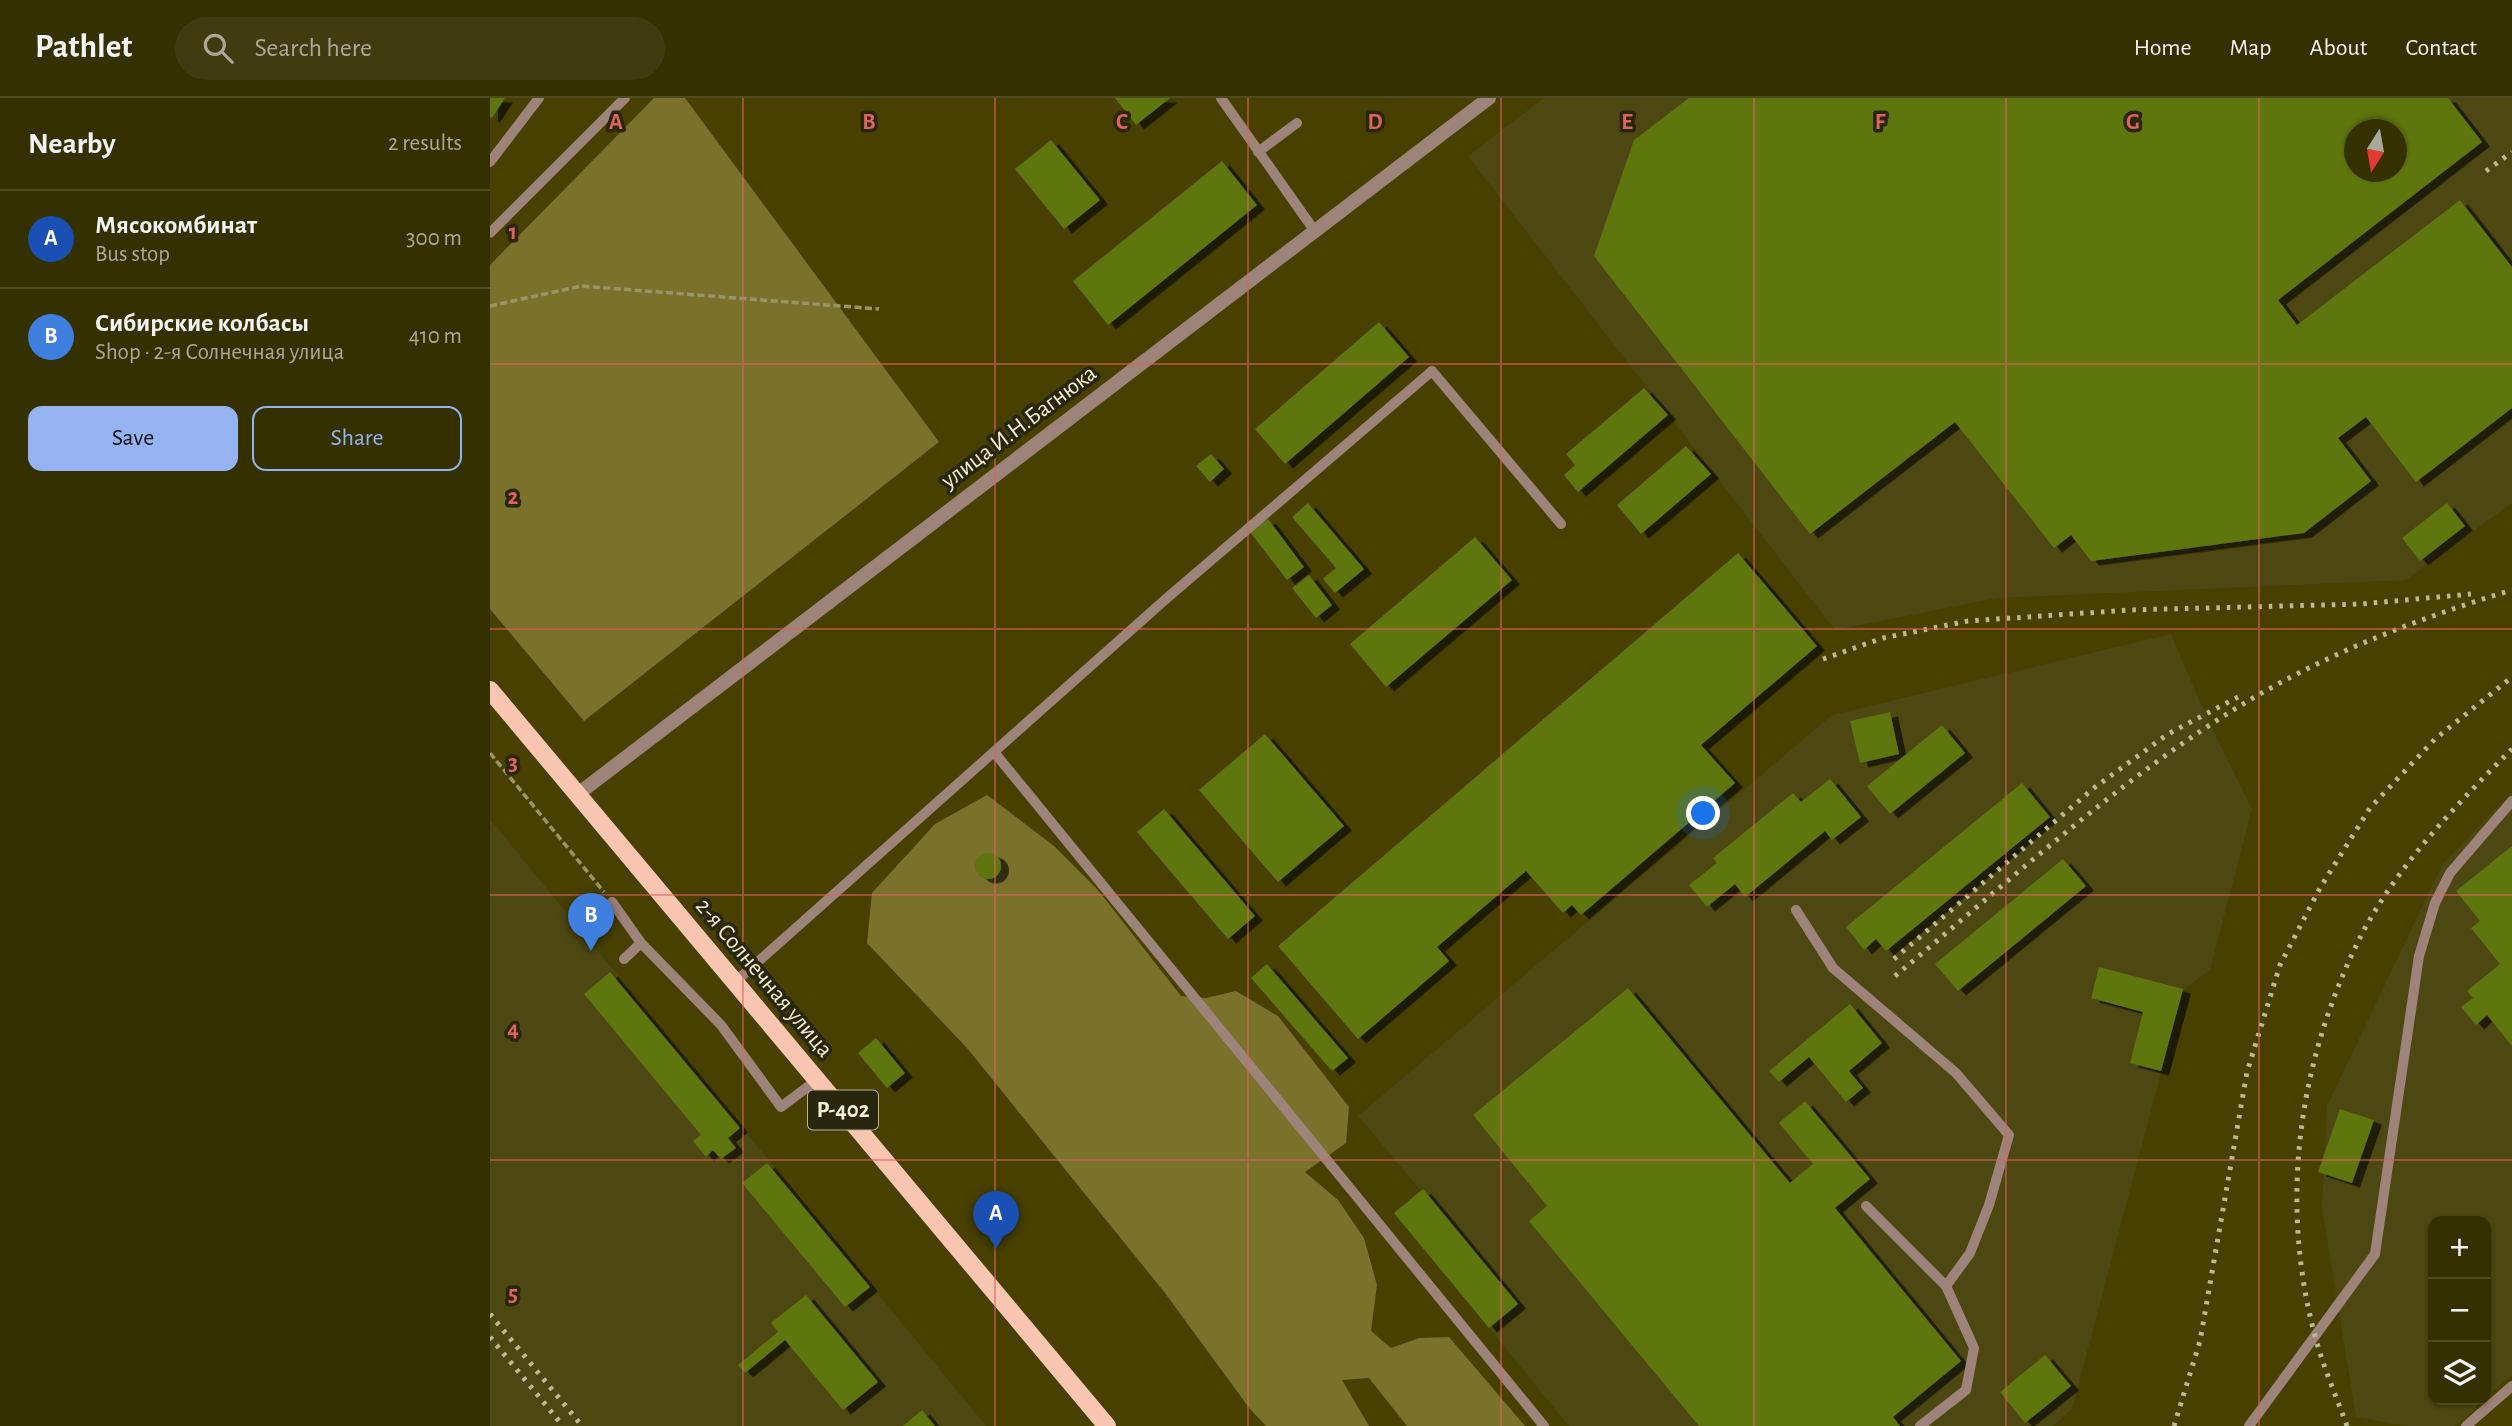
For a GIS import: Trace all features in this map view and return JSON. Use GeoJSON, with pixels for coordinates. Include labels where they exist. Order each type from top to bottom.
{"type":"FeatureCollection","features":[{"type":"Feature","properties":{"kind":"main road","name":"2-я Солнечная улица"},"geometry":{"type":"LineString","coordinates":[[490,690],[1107,1426]]}},
{"type":"Feature","properties":{"kind":"street","name":"улица И.Н.Багнюка"},"geometry":{"type":"LineString","coordinates":[[578,794],[1489,98]]}},
{"type":"Feature","properties":{"kind":"lane"},"geometry":{"type":"LineString","coordinates":[[490,162],[539,98]]}},
{"type":"Feature","properties":{"kind":"lane"},"geometry":{"type":"LineString","coordinates":[[490,233],[625,98]]}},
{"type":"Feature","properties":{"kind":"lane"},"geometry":{"type":"LineString","coordinates":[[1221,98],[1314,230]]}},
{"type":"Feature","properties":{"kind":"lane"},"geometry":{"type":"LineString","coordinates":[[1258,152],[1297,123]]}},
{"type":"Feature","properties":{"kind":"lane"},"geometry":{"type":"LineString","coordinates":[[734,983],[1167,598],[1432,370],[1561,524]]}},
{"type":"Feature","properties":{"kind":"lane"},"geometry":{"type":"LineString","coordinates":[[994,752],[1544,1426]]}},
{"type":"Feature","properties":{"kind":"lane"},"geometry":{"type":"LineString","coordinates":[[2249,1426],[2375,1254],[2419,956],[2435,903],[2450,873],[2512,802]]}},
{"type":"Feature","properties":{"kind":"lane"},"geometry":{"type":"LineString","coordinates":[[612,902],[641,943],[721,1025],[781,1107],[818,1079]]}},
{"type":"Feature","properties":{"kind":"lane"},"geometry":{"type":"LineString","coordinates":[[1796,910],[1833,968],[1956,1073],[2009,1135],[1989,1205],[1970,1253],[1946,1286]]}},
{"type":"Feature","properties":{"kind":"lane"},"geometry":{"type":"LineString","coordinates":[[624,959],[641,943]]}},
{"type":"Feature","properties":{"kind":"lane"},"geometry":{"type":"LineString","coordinates":[[1866,1206],[1946,1286],[1974,1348],[1966,1390],[1920,1426]]}},
{"type":"Feature","properties":{"kind":"lane"},"geometry":{"type":"LineString","coordinates":[[2466,1426],[2512,1386]]}},
{"type":"Feature","properties":{"kind":"path"},"geometry":{"type":"LineString","coordinates":[[490,306],[582,286],[879,309]]}},
{"type":"Feature","properties":{"kind":"path"},"geometry":{"type":"LineString","coordinates":[[490,753],[612,902]]}},
{"type":"Feature","properties":{"kind":"shaded area"},"geometry":{"type":"Polygon","coordinates":[[[654,98],[685,98],[939,442],[584,721],[490,609],[490,265],[654,98]]]}},
{"type":"Feature","properties":{"kind":"shaded area"},"geometry":{"type":"Polygon","coordinates":[[[1544,98],[2512,98],[2512,503],[2406,580],[1997,598],[1835,630],[1468,156],[1544,98]]]}},
{"type":"Feature","properties":{"kind":"shaded area"},"geometry":{"type":"Polygon","coordinates":[[[2171,634],[2205,714],[2252,809],[2210,970],[2183,990],[2072,1409],[2053,1426],[1569,1426],[1489,1328],[1517,1304],[1358,1116],[1832,715],[2171,634]]]}},
{"type":"Feature","properties":{"kind":"shaded area"},"geometry":{"type":"Polygon","coordinates":[[[2512,792],[2512,1375],[2491,1394],[2491,1216],[2428,1216],[2428,1405],[2478,1405],[2455,1426],[2407,1426],[2356,1417],[2322,1207],[2327,1106],[2442,865],[2512,792]]]}},
{"type":"Feature","properties":{"kind":"shaded area"},"geometry":{"type":"Polygon","coordinates":[[[987,795],[1054,846],[1098,890],[1181,996],[1206,998],[1236,991],[1278,1016],[1349,1107],[1346,1143],[1305,1172],[1338,1200],[1364,1238],[1377,1285],[1371,1331],[1391,1348],[1419,1338],[1449,1337],[1525,1426],[1407,1426],[1369,1378],[1342,1380],[1369,1426],[1266,1426],[1250,1409],[1165,1293],[967,1048],[867,943],[872,893],[935,824],[987,795]]]}},
{"type":"Feature","properties":{"kind":"shaded area"},"geometry":{"type":"Polygon","coordinates":[[[490,819],[986,1426],[490,1426],[490,819]]]}},
{"type":"Feature","properties":{"kind":"building"},"geometry":{"type":"Polygon","coordinates":[[[490,98],[505,98],[492,118],[490,117],[490,98]]]}},
{"type":"Feature","properties":{"kind":"building"},"geometry":{"type":"Polygon","coordinates":[[[1115,98],[1170,98],[1136,125],[1115,98]]]}},
{"type":"Feature","properties":{"kind":"building"},"geometry":{"type":"Polygon","coordinates":[[[1689,98],[2448,98],[2482,142],[2278,300],[2297,325],[2460,200],[2512,267],[2512,408],[2416,482],[2366,417],[2338,438],[2371,481],[2304,533],[2091,561],[2071,535],[2054,548],[1955,422],[1810,534],[1594,256],[1634,140],[1689,98]]]}},
{"type":"Feature","properties":{"kind":"building"},"geometry":{"type":"Polygon","coordinates":[[[1051,140],[1100,200],[1064,229],[1015,169],[1051,140]]]}},
{"type":"Feature","properties":{"kind":"building"},"geometry":{"type":"Polygon","coordinates":[[[1222,161],[1257,205],[1108,325],[1073,281],[1222,161]]]}},
{"type":"Feature","properties":{"kind":"building"},"geometry":{"type":"Polygon","coordinates":[[[1379,322],[1409,357],[1285,464],[1255,429],[1379,322]]]}},
{"type":"Feature","properties":{"kind":"building"},"geometry":{"type":"Polygon","coordinates":[[[1644,388],[1668,415],[1578,492],[1564,475],[1575,465],[1566,454],[1644,388]]]}},
{"type":"Feature","properties":{"kind":"building"},"geometry":{"type":"Polygon","coordinates":[[[1686,446],[1711,474],[1641,534],[1617,505],[1686,446]]]}},
{"type":"Feature","properties":{"kind":"building"},"geometry":{"type":"Polygon","coordinates":[[[1211,454],[1224,469],[1210,482],[1196,466],[1211,454]]]}},
{"type":"Feature","properties":{"kind":"building"},"geometry":{"type":"Polygon","coordinates":[[[1308,503],[1364,569],[1335,593],[1323,579],[1336,568],[1292,517],[1308,503]]]}},
{"type":"Feature","properties":{"kind":"building"},"geometry":{"type":"Polygon","coordinates":[[[2447,503],[2465,526],[2420,561],[2402,538],[2447,503]]]}},
{"type":"Feature","properties":{"kind":"building"},"geometry":{"type":"Polygon","coordinates":[[[1268,519],[1304,567],[1287,580],[1250,532],[1268,519]]]}},
{"type":"Feature","properties":{"kind":"building"},"geometry":{"type":"Polygon","coordinates":[[[1475,537],[1512,580],[1386,687],[1350,644],[1475,537]]]}},
{"type":"Feature","properties":{"kind":"building"},"geometry":{"type":"Polygon","coordinates":[[[1738,553],[1817,646],[1701,745],[1735,783],[1581,915],[1572,905],[1563,913],[1526,871],[1437,947],[1449,961],[1358,1039],[1278,946],[1738,553]]]}},
{"type":"Feature","properties":{"kind":"building"},"geometry":{"type":"Polygon","coordinates":[[[1309,575],[1332,605],[1316,618],[1292,588],[1309,575]]]}},
{"type":"Feature","properties":{"kind":"building"},"geometry":{"type":"Polygon","coordinates":[[[1890,712],[1899,754],[1860,763],[1850,721],[1890,712]]]}},
{"type":"Feature","properties":{"kind":"building"},"geometry":{"type":"Polygon","coordinates":[[[1942,725],[1965,753],[1890,814],[1867,786],[1942,725]]]}},
{"type":"Feature","properties":{"kind":"building"},"geometry":{"type":"Polygon","coordinates":[[[1265,734],[1344,826],[1278,882],[1199,790],[1265,734]]]}},
{"type":"Feature","properties":{"kind":"building"},"geometry":{"type":"Polygon","coordinates":[[[1830,779],[1861,817],[1832,840],[1825,831],[1745,897],[1735,884],[1707,907],[1689,885],[1717,863],[1713,858],[1793,793],[1801,802],[1830,779]]]}},
{"type":"Feature","properties":{"kind":"building"},"geometry":{"type":"Polygon","coordinates":[[[2022,783],[2050,817],[1886,951],[1876,939],[1864,950],[1846,927],[2022,783]]]}},
{"type":"Feature","properties":{"kind":"building"},"geometry":{"type":"Polygon","coordinates":[[[1164,809],[1255,916],[1228,939],[1137,832],[1164,809]]]}},
{"type":"Feature","properties":{"kind":"building"},"geometry":{"type":"Polygon","coordinates":[[[2512,846],[2512,1046],[2487,1015],[2476,1025],[2461,1007],[2473,998],[2467,991],[2500,964],[2471,928],[2480,921],[2456,891],[2512,846]]]}},
{"type":"Feature","properties":{"kind":"building"},"geometry":{"type":"Polygon","coordinates":[[[988,853],[997,857],[1001,866],[997,875],[988,879],[979,875],[975,866],[979,857],[988,853]]]}},
{"type":"Feature","properties":{"kind":"building"},"geometry":{"type":"Polygon","coordinates":[[[2063,859],[2086,886],[1958,991],[1935,964],[2063,859]]]}},
{"type":"Feature","properties":{"kind":"building"},"geometry":{"type":"Polygon","coordinates":[[[1267,964],[1348,1058],[1332,1071],[1251,978],[1267,964]]]}},
{"type":"Feature","properties":{"kind":"building"},"geometry":{"type":"Polygon","coordinates":[[[2099,967],[2183,989],[2161,1071],[2130,1063],[2143,1012],[2091,998],[2099,967]]]}},
{"type":"Feature","properties":{"kind":"building"},"geometry":{"type":"Polygon","coordinates":[[[610,972],[740,1128],[728,1138],[736,1148],[721,1159],[713,1150],[706,1157],[693,1141],[701,1135],[584,994],[610,972]]]}},
{"type":"Feature","properties":{"kind":"building"},"geometry":{"type":"Polygon","coordinates":[[[1628,988],[1790,1183],[1813,1164],[1779,1123],[1805,1101],[1870,1179],[1835,1208],[1961,1361],[1893,1417],[1900,1426],[1699,1426],[1529,1221],[1547,1206],[1473,1115],[1628,988]]]}},
{"type":"Feature","properties":{"kind":"building"},"geometry":{"type":"Polygon","coordinates":[[[1850,1004],[1882,1043],[1849,1071],[1863,1088],[1846,1102],[1809,1057],[1779,1082],[1769,1071],[1850,1004]]]}},
{"type":"Feature","properties":{"kind":"building"},"geometry":{"type":"Polygon","coordinates":[[[876,1038],[905,1073],[887,1088],[858,1053],[876,1038]]]}},
{"type":"Feature","properties":{"kind":"building"},"geometry":{"type":"Polygon","coordinates":[[[2340,1109],[2374,1120],[2352,1183],[2318,1172],[2340,1109]]]}},
{"type":"Feature","properties":{"kind":"building"},"geometry":{"type":"Polygon","coordinates":[[[767,1163],[870,1287],[845,1307],[742,1183],[767,1163]]]}},
{"type":"Feature","properties":{"kind":"building"},"geometry":{"type":"Polygon","coordinates":[[[1423,1189],[1518,1304],[1489,1328],[1394,1213],[1423,1189]]]}},
{"type":"Feature","properties":{"kind":"building"},"geometry":{"type":"Polygon","coordinates":[[[806,1295],[878,1382],[843,1410],[785,1340],[745,1373],[738,1365],[778,1332],[771,1323],[806,1295]]]}},
{"type":"Feature","properties":{"kind":"building"},"geometry":{"type":"Polygon","coordinates":[[[2045,1355],[2071,1386],[2025,1423],[2000,1392],[2045,1355]]]}},
{"type":"Feature","properties":{"kind":"building"},"geometry":{"type":"Polygon","coordinates":[[[922,1410],[935,1426],[903,1426],[922,1410]]]}},
{"type":"Feature","properties":{"kind":"railway"},"geometry":{"type":"LineString","coordinates":[[2486,171],[2512,152]]}},
{"type":"Feature","properties":{"kind":"railway"},"geometry":{"type":"LineString","coordinates":[[1895,976],[2111,796],[2202,730],[2248,701],[2311,667],[2376,638],[2443,612],[2512,590]]}},
{"type":"Feature","properties":{"kind":"railway"},"geometry":{"type":"LineString","coordinates":[[1823,659],[1883,638],[1968,621],[2129,610],[2361,604],[2471,594]]}},
{"type":"Feature","properties":{"kind":"railway"},"geometry":{"type":"LineString","coordinates":[[2174,1426],[2200,1341],[2247,1072],[2280,965],[2320,888],[2370,808],[2435,739],[2512,677]]}},
{"type":"Feature","properties":{"kind":"railway"},"geometry":{"type":"LineString","coordinates":[[1894,959],[2094,788],[2168,734],[2238,697]]}},
{"type":"Feature","properties":{"kind":"railway"},"geometry":{"type":"LineString","coordinates":[[2347,1426],[2315,1336],[2304,1287],[2298,1237],[2300,1139],[2319,1042],[2335,994],[2355,948],[2386,893],[2425,842],[2512,749]]}},
{"type":"Feature","properties":{"kind":"railway"},"geometry":{"type":"LineString","coordinates":[[490,1314],[582,1426]]}},
{"type":"Feature","properties":{"kind":"railway"},"geometry":{"type":"LineString","coordinates":[[490,1337],[563,1426]]}},
{"type":"Feature","properties":{"kind":"place","name":"Сибирские колбасы"},"geometry":{"type":"Point","coordinates":[591,951]}},
{"type":"Feature","properties":{"kind":"place","name":"Мясокомбинат"},"geometry":{"type":"Point","coordinates":[996,1249]}}]}
